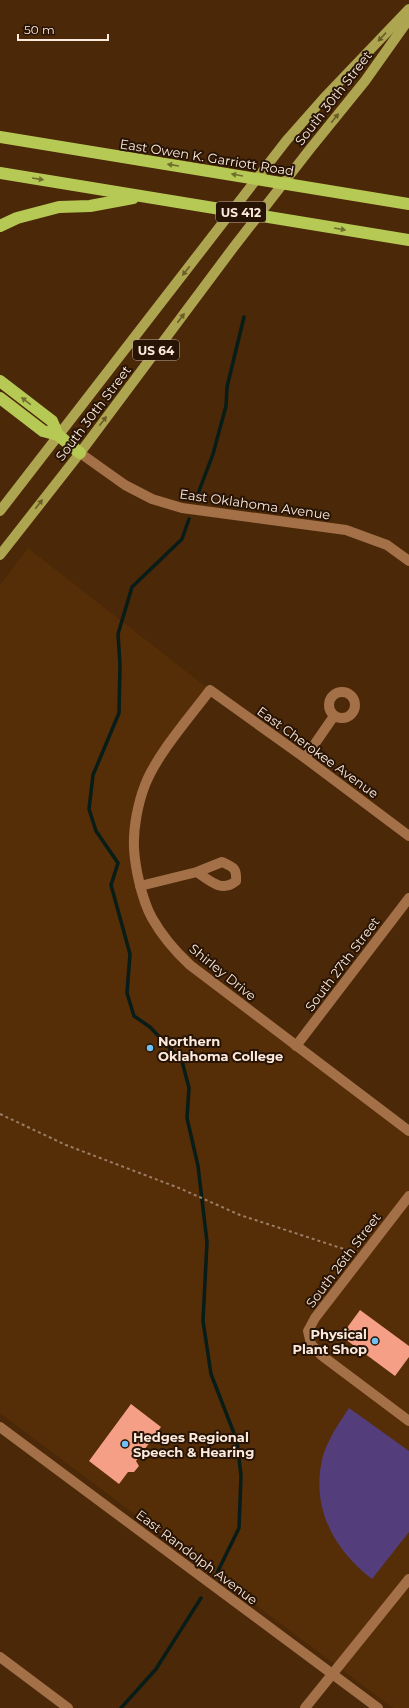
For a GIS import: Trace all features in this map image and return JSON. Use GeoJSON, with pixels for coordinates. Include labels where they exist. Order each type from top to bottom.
{"type":"FeatureCollection","features":[{"type":"Feature","properties":{"kind":"highway","name":"East Owen K. Garriott Road"},"geometry":{"type":"LineString","coordinates":[[0,137],[409,204]]}},
{"type":"Feature","properties":{"kind":"highway"},"geometry":{"type":"LineString","coordinates":[[0,173],[142,196]]}},
{"type":"Feature","properties":{"kind":"highway"},"geometry":{"type":"LineString","coordinates":[[0,226],[17,218],[44,210],[59,207],[90,206],[142,196]]}},
{"type":"Feature","properties":{"kind":"highway","name":"US 412"},"geometry":{"type":"LineString","coordinates":[[142,196],[409,240]]}},
{"type":"Feature","properties":{"kind":"highway"},"geometry":{"type":"LineString","coordinates":[[385,200],[409,198]]}},
{"type":"Feature","properties":{"kind":"highway"},"geometry":{"type":"LineString","coordinates":[[0,381],[52,421],[58,436]]}},
{"type":"Feature","properties":{"kind":"highway"},"geometry":{"type":"LineString","coordinates":[[0,398],[43,431],[58,436],[80,453]]}},
{"type":"Feature","properties":{"kind":"main road","name":"South 30th Street"},"geometry":{"type":"LineString","coordinates":[[0,511],[286,141],[324,98],[409,9]]}},
{"type":"Feature","properties":{"kind":"main road","name":"South 30th Street"},"geometry":{"type":"LineString","coordinates":[[0,555],[80,453],[243,236],[365,81],[409,19]]}},
{"type":"Feature","properties":{"kind":"street","name":"East Oklahoma Avenue"},"geometry":{"type":"LineString","coordinates":[[80,453],[125,485],[152,499],[182,508],[346,530],[387,545],[409,561]]}},
{"type":"Feature","properties":{"kind":"street","name":"East Cherokee Avenue"},"geometry":{"type":"LineString","coordinates":[[210,690],[305,758],[409,836]]}},
{"type":"Feature","properties":{"kind":"street","name":"Shirley Drive"},"geometry":{"type":"LineString","coordinates":[[210,690],[158,760],[145,785],[136,819],[134,847],[140,886],[151,917],[170,945],[190,965],[409,1131]]}},
{"type":"Feature","properties":{"kind":"street"},"geometry":{"type":"LineString","coordinates":[[305,758],[334,716]]}},
{"type":"Feature","properties":{"kind":"street"},"geometry":{"type":"LineString","coordinates":[[140,886],[197,872]]}},
{"type":"Feature","properties":{"kind":"street","name":"South 27th Street"},"geometry":{"type":"LineString","coordinates":[[296,1046],[409,898]]}},
{"type":"Feature","properties":{"kind":"street","name":"South 26th Street"},"geometry":{"type":"LineString","coordinates":[[409,1196],[315,1318],[308,1331],[311,1344],[321,1355],[409,1421]]}},
{"type":"Feature","properties":{"kind":"street","name":"East Randolph Avenue"},"geometry":{"type":"LineString","coordinates":[[0,1427],[378,1708]]}},
{"type":"Feature","properties":{"kind":"street"},"geometry":{"type":"LineString","coordinates":[[306,1708],[334,1675],[409,1579]]}},
{"type":"Feature","properties":{"kind":"street"},"geometry":{"type":"LineString","coordinates":[[0,1657],[68,1708]]}},
{"type":"Feature","properties":{"kind":"path"},"geometry":{"type":"LineString","coordinates":[[0,1114],[66,1145],[179,1188],[216,1205],[268,1225],[364,1255]]}},
{"type":"Feature","properties":{"kind":"shaded area","name":"Northern Oklahoma College"},"geometry":{"type":"Polygon","coordinates":[[[28,548],[210,690],[158,760],[137,819],[140,886],[169,945],[409,1131],[409,1708],[393,1708],[0,1413],[0,585],[28,548]]]}},
{"type":"Feature","properties":{"kind":"shaded area"},"geometry":{"type":"Polygon","coordinates":[[[349,1408],[409,1451],[409,1532],[372,1579],[346,1554],[336,1540],[328,1525],[320,1492],[320,1474],[325,1450],[334,1431],[349,1408]]]}},
{"type":"Feature","properties":{"kind":"building","name":"Physical Plant Shop"},"geometry":{"type":"Polygon","coordinates":[[[360,1310],[409,1346],[409,1357],[395,1376],[341,1336],[360,1310]]]}},
{"type":"Feature","properties":{"kind":"building","name":"Hedges Regional Speech & Hearing"},"geometry":{"type":"Polygon","coordinates":[[[131,1404],[161,1427],[136,1461],[139,1466],[134,1472],[128,1472],[119,1484],[89,1461],[131,1404]]]}},
{"type":"Feature","properties":{"kind":"waterway"},"geometry":{"type":"LineString","coordinates":[[196,499],[213,454],[226,406],[227,387],[244,317]]}},
{"type":"Feature","properties":{"kind":"waterway"},"geometry":{"type":"LineString","coordinates":[[189,519],[182,539],[132,587],[118,634],[120,664],[119,713],[93,775],[89,809],[96,831],[118,863],[111,885],[130,954],[127,993],[134,1016],[150,1027],[182,1061],[189,1088],[187,1118],[198,1166],[207,1242],[203,1321],[211,1374],[237,1441],[241,1476],[239,1528],[217,1573]]}},
{"type":"Feature","properties":{"kind":"waterway"},"geometry":{"type":"LineString","coordinates":[[121,1708],[156,1669],[201,1598]]}},
{"type":"Feature","properties":{"kind":"place","name":"Northern Oklahoma College"},"geometry":{"type":"Point","coordinates":[150,1048]}},
{"type":"Feature","properties":{"kind":"place","name":"Physical Plant Shop"},"geometry":{"type":"Point","coordinates":[375,1341]}},
{"type":"Feature","properties":{"kind":"place","name":"Hedges Regional Speech & Hearing"},"geometry":{"type":"Point","coordinates":[125,1444]}}]}
